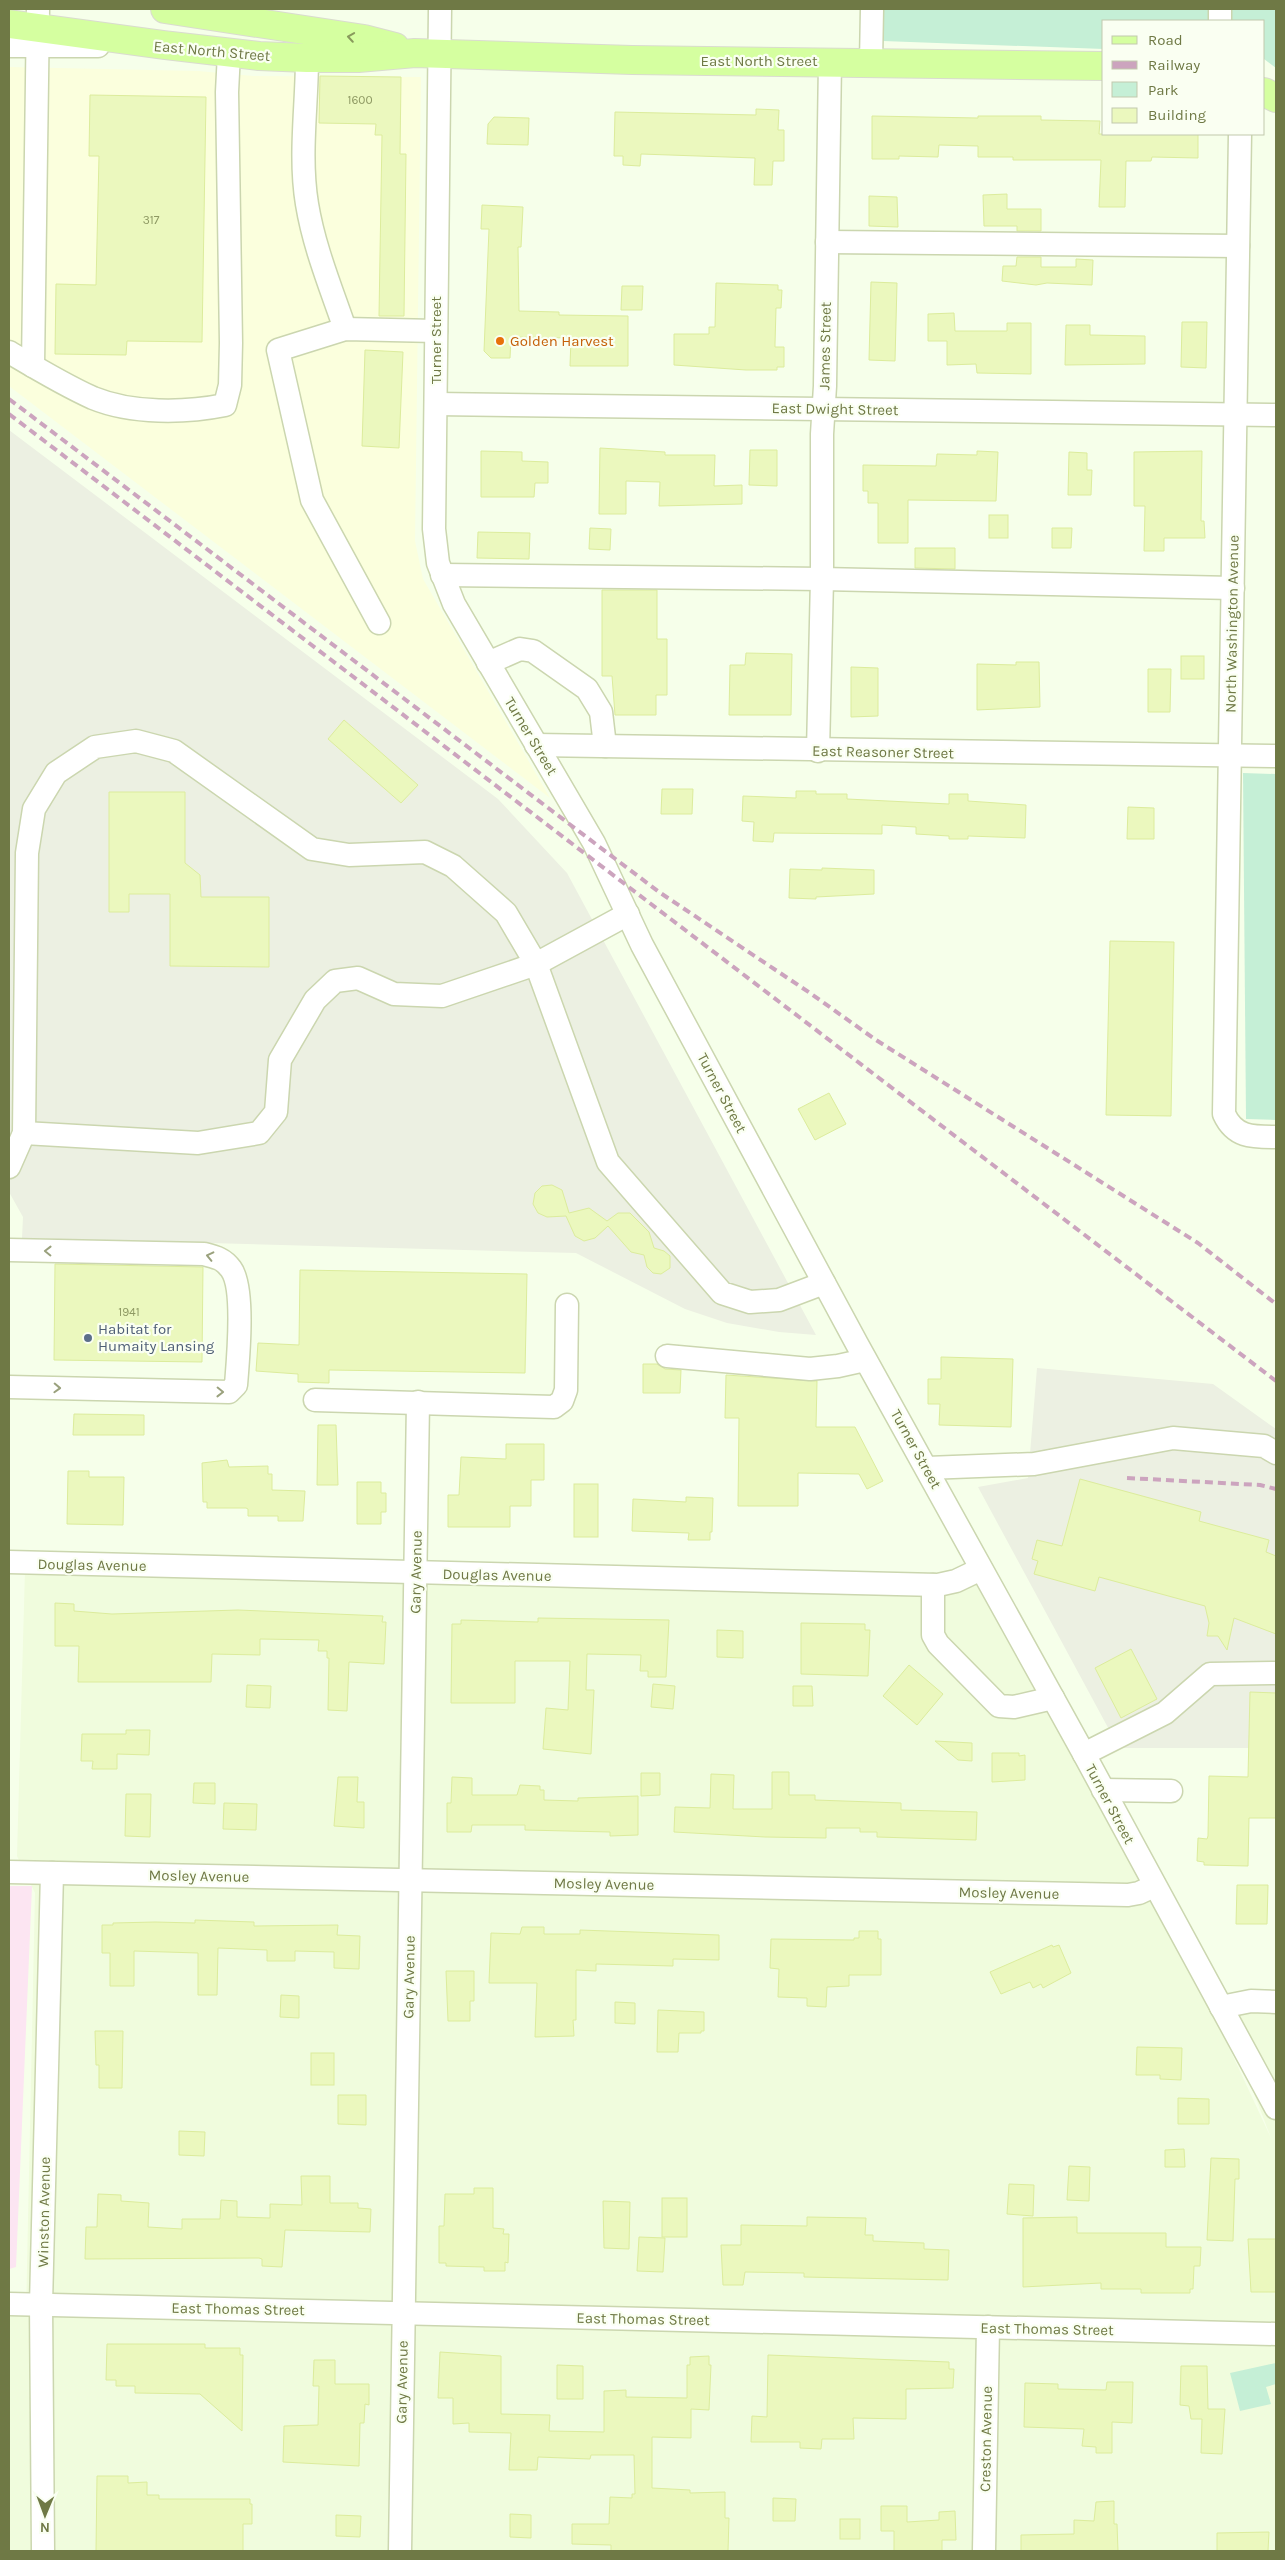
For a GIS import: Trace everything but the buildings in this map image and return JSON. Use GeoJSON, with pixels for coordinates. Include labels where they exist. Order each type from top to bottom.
{"type":"FeatureCollection","features":[{"type":"Feature","properties":{"kind":"main road","name":"East North Street"},"geometry":{"type":"LineString","coordinates":[[165,9],[364,39],[427,53]]}},
{"type":"Feature","properties":{"kind":"main road","name":"East North Street"},"geometry":{"type":"LineString","coordinates":[[9,24],[229,53],[307,58],[358,58],[427,53],[623,60],[1102,66]]}},
{"type":"Feature","properties":{"kind":"street","name":"Turner Street"},"geometry":{"type":"LineString","coordinates":[[440,9],[427,53],[436,331],[434,529],[438,563],[442,575],[454,604],[594,843],[642,945],[824,1283],[1084,1754],[1276,2108]]}},
{"type":"Feature","properties":{"kind":"street"},"geometry":{"type":"LineString","coordinates":[[871,62],[872,9]]}},
{"type":"Feature","properties":{"kind":"street"},"geometry":{"type":"LineString","coordinates":[[9,46],[38,28]]}},
{"type":"Feature","properties":{"kind":"street"},"geometry":{"type":"LineString","coordinates":[[33,366],[38,28]]}},
{"type":"Feature","properties":{"kind":"street"},"geometry":{"type":"LineString","coordinates":[[9,352],[94,398],[145,410],[195,411],[225,405],[230,385],[231,343],[227,92],[229,53]]}},
{"type":"Feature","properties":{"kind":"street"},"geometry":{"type":"LineString","coordinates":[[307,58],[303,157],[307,204],[324,271],[345,329]]}},
{"type":"Feature","properties":{"kind":"street","name":"James Street"},"geometry":{"type":"LineString","coordinates":[[818,751],[830,62]]}},
{"type":"Feature","properties":{"kind":"street","name":"North Washington Avenue"},"geometry":{"type":"LineString","coordinates":[[1240,135],[1224,1114],[1236,1132],[1249,1137],[1276,1137]]}},
{"type":"Feature","properties":{"kind":"street"},"geometry":{"type":"LineString","coordinates":[[827,242],[1238,246]]}},
{"type":"Feature","properties":{"kind":"street"},"geometry":{"type":"LineString","coordinates":[[379,623],[312,500],[278,350],[345,329],[436,331]]}},
{"type":"Feature","properties":{"kind":"street","name":"East Dwight Street"},"geometry":{"type":"LineString","coordinates":[[436,404],[1276,415]]}},
{"type":"Feature","properties":{"kind":"street"},"geometry":{"type":"LineString","coordinates":[[442,575],[822,579],[1233,588]]}},
{"type":"Feature","properties":{"kind":"street"},"geometry":{"type":"LineString","coordinates":[[488,663],[520,649],[533,652],[587,689],[601,712],[605,746]]}},
{"type":"Feature","properties":{"kind":"street"},"geometry":{"type":"LineString","coordinates":[[9,1167],[24,1133],[27,852],[34,809],[56,773],[95,747],[136,741],[174,751],[312,849],[349,855],[425,852],[453,866],[506,913],[536,964],[608,1162],[722,1293],[750,1302],[778,1300],[824,1283]]}},
{"type":"Feature","properties":{"kind":"street","name":"East Reasoner Street"},"geometry":{"type":"LineString","coordinates":[[536,745],[818,751],[1276,756]]}},
{"type":"Feature","properties":{"kind":"street"},"geometry":{"type":"LineString","coordinates":[[24,1133],[198,1143],[259,1133],[276,1112],[280,1060],[315,1000],[335,981],[358,978],[394,994],[442,996],[536,964],[628,914]]}},
{"type":"Feature","properties":{"kind":"street"},"geometry":{"type":"LineString","coordinates":[[9,1250],[204,1254],[221,1258],[232,1270],[238,1292],[239,1348],[236,1385],[229,1392],[9,1387]]}},
{"type":"Feature","properties":{"kind":"street"},"geometry":{"type":"LineString","coordinates":[[315,1400],[554,1407],[562,1401],[566,1390],[567,1305]]}},
{"type":"Feature","properties":{"kind":"street"},"geometry":{"type":"LineString","coordinates":[[667,1356],[810,1369],[866,1360]]}},
{"type":"Feature","properties":{"kind":"street","name":"Gary Avenue"},"geometry":{"type":"LineString","coordinates":[[400,2551],[418,1402]]}},
{"type":"Feature","properties":{"kind":"street"},"geometry":{"type":"LineString","coordinates":[[927,1468],[1034,1464],[1173,1438],[1264,1446],[1276,1454]]}},
{"type":"Feature","properties":{"kind":"street","name":"Douglas Avenue"},"geometry":{"type":"LineString","coordinates":[[9,1562],[934,1585],[956,1581],[981,1569]]}},
{"type":"Feature","properties":{"kind":"street"},"geometry":{"type":"LineString","coordinates":[[934,1585],[933,1635],[938,1644],[999,1706],[1014,1707],[1053,1698]]}},
{"type":"Feature","properties":{"kind":"street"},"geometry":{"type":"LineString","coordinates":[[1084,1754],[1165,1713],[1210,1674],[1276,1673]]}},
{"type":"Feature","properties":{"kind":"street"},"geometry":{"type":"LineString","coordinates":[[1103,1790],[1171,1791]]}},
{"type":"Feature","properties":{"kind":"street","name":"Mosley Avenue"},"geometry":{"type":"LineString","coordinates":[[9,1872],[1128,1895],[1139,1893],[1154,1886]]}},
{"type":"Feature","properties":{"kind":"street","name":"Winston Avenue"},"geometry":{"type":"LineString","coordinates":[[43,2551],[41,2304],[52,1873]]}},
{"type":"Feature","properties":{"kind":"street"},"geometry":{"type":"LineString","coordinates":[[1221,2007],[1251,2001],[1276,2002]]}},
{"type":"Feature","properties":{"kind":"street","name":"East Thomas Street"},"geometry":{"type":"LineString","coordinates":[[9,2304],[1276,2334]]}},
{"type":"Feature","properties":{"kind":"street","name":"Creston Avenue"},"geometry":{"type":"LineString","coordinates":[[984,2551],[988,2327]]}},
{"type":"Feature","properties":{"kind":"shaded area"},"geometry":{"type":"Polygon","coordinates":[[[9,67],[198,71],[253,76],[421,77],[415,541],[423,579],[550,798],[9,386],[9,67]]]}},
{"type":"Feature","properties":{"kind":"shaded area"},"geometry":{"type":"Polygon","coordinates":[[[9,430],[498,799],[567,873],[816,1335],[779,1332],[727,1323],[685,1309],[576,1253],[22,1238],[23,1217],[9,1192],[9,430]]]}},
{"type":"Feature","properties":{"kind":"shaded area"},"geometry":{"type":"Polygon","coordinates":[[[1037,1368],[1213,1384],[1276,1429],[1276,1748],[1119,1748],[978,1487],[1028,1478],[1037,1368]]]}},
{"type":"Feature","properties":{"kind":"shaded area"},"geometry":{"type":"Polygon","coordinates":[[[981,1569],[1154,1886],[1271,2138],[1221,2007],[1276,2008],[1276,2551],[9,2551],[9,2317],[26,2313],[35,1893],[17,1856],[25,1570],[938,1585],[981,1569]]]}},
{"type":"Feature","properties":{"kind":"shaded area"},"geometry":{"type":"Polygon","coordinates":[[[9,1886],[32,1886],[16,2267],[9,2269],[9,1886]]]}},
{"type":"Feature","properties":{"kind":"green space"},"geometry":{"type":"Polygon","coordinates":[[[884,9],[1276,9],[1276,68],[1265,60],[1265,20],[1102,20],[1102,49],[883,41],[884,9]]]}},
{"type":"Feature","properties":{"kind":"green space"},"geometry":{"type":"Polygon","coordinates":[[[1243,773],[1276,774],[1276,1120],[1246,1119],[1243,773]]]}},
{"type":"Feature","properties":{"kind":"green space"},"geometry":{"type":"Polygon","coordinates":[[[1276,2363],[1276,2384],[1266,2387],[1271,2404],[1240,2411],[1230,2373],[1276,2363]]]}},
{"type":"Feature","properties":{"kind":"railway"},"geometry":{"type":"LineString","coordinates":[[9,399],[659,892],[810,993],[876,1040],[1198,1243],[1276,1304]]}},
{"type":"Feature","properties":{"kind":"railway"},"geometry":{"type":"LineString","coordinates":[[9,414],[1276,1381]]}},
{"type":"Feature","properties":{"kind":"railway"},"geometry":{"type":"LineString","coordinates":[[1127,1478],[1260,1485],[1276,1489]]}},
{"type":"Feature","properties":{"kind":"place","name":"Golden Harvest"},"geometry":{"type":"Point","coordinates":[500,341]}},
{"type":"Feature","properties":{"kind":"place","name":"Habitat for Humaity Lansing"},"geometry":{"type":"Point","coordinates":[88,1338]}}]}
